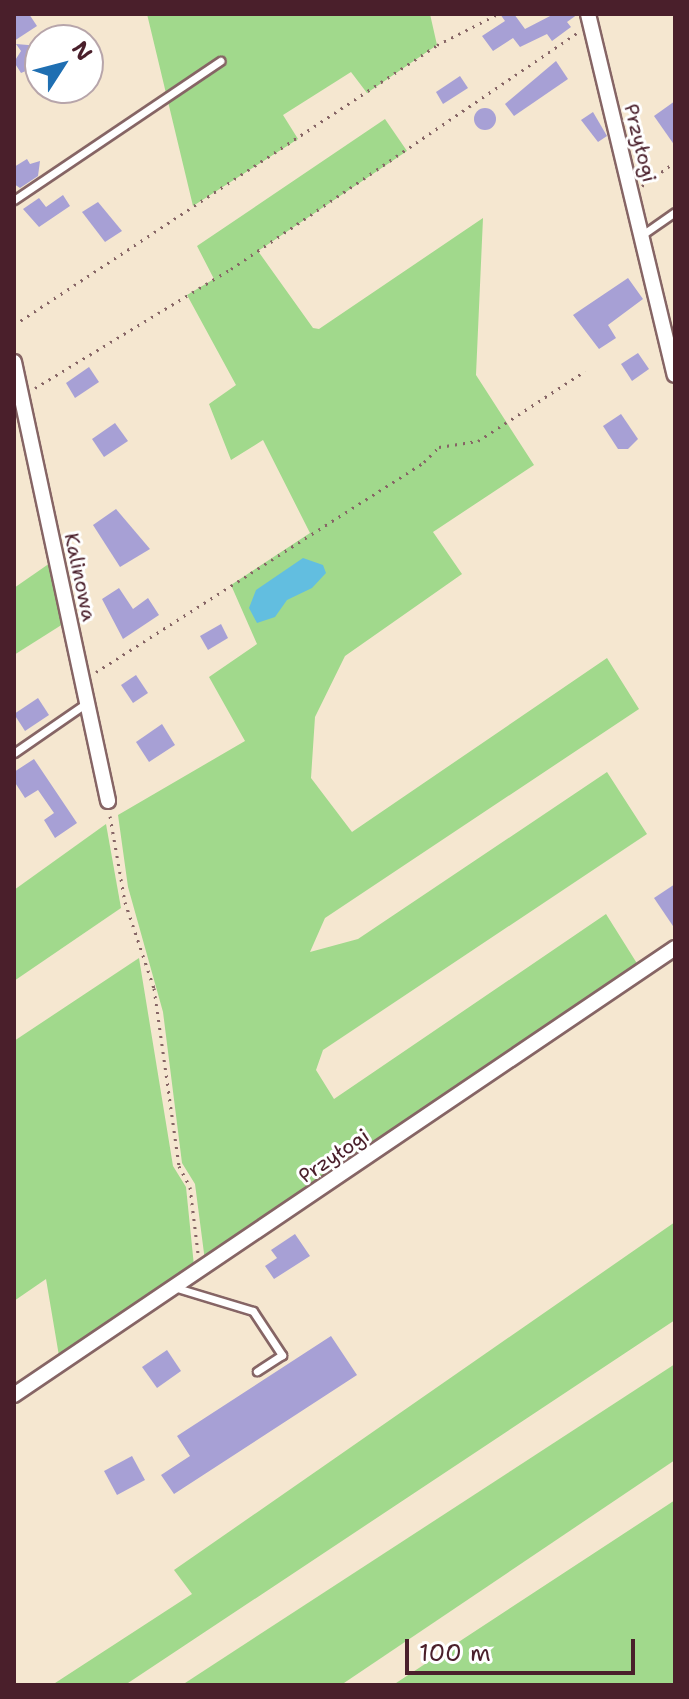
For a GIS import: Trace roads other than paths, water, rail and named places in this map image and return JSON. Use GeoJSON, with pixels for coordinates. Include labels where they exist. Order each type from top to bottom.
{"type":"FeatureCollection","features":[{"type":"Feature","properties":{"kind":"street","name":"Przyłogi"},"geometry":{"type":"LineString","coordinates":[[590,20],[675,375]]}},
{"type":"Feature","properties":{"kind":"street","name":"Kalinowa"},"geometry":{"type":"LineString","coordinates":[[14,362],[108,801]]}},
{"type":"Feature","properties":{"kind":"street","name":"Przyłogi"},"geometry":{"type":"LineString","coordinates":[[14,1395],[675,948]]}},
{"type":"Feature","properties":{"kind":"lane"},"geometry":{"type":"LineString","coordinates":[[14,200],[220,61]]}},
{"type":"Feature","properties":{"kind":"lane"},"geometry":{"type":"LineString","coordinates":[[642,235],[675,212]]}},
{"type":"Feature","properties":{"kind":"lane"},"geometry":{"type":"LineString","coordinates":[[14,753],[88,702]]}},
{"type":"Feature","properties":{"kind":"lane"},"geometry":{"type":"LineString","coordinates":[[175,1287],[253,1311],[282,1355],[257,1371]]}},
{"type":"Feature","properties":{"kind":"water"},"geometry":{"type":"Polygon","coordinates":[[[303,558],[323,565],[326,573],[312,588],[287,600],[275,617],[257,623],[249,608],[256,590],[303,558]]]}}]}
